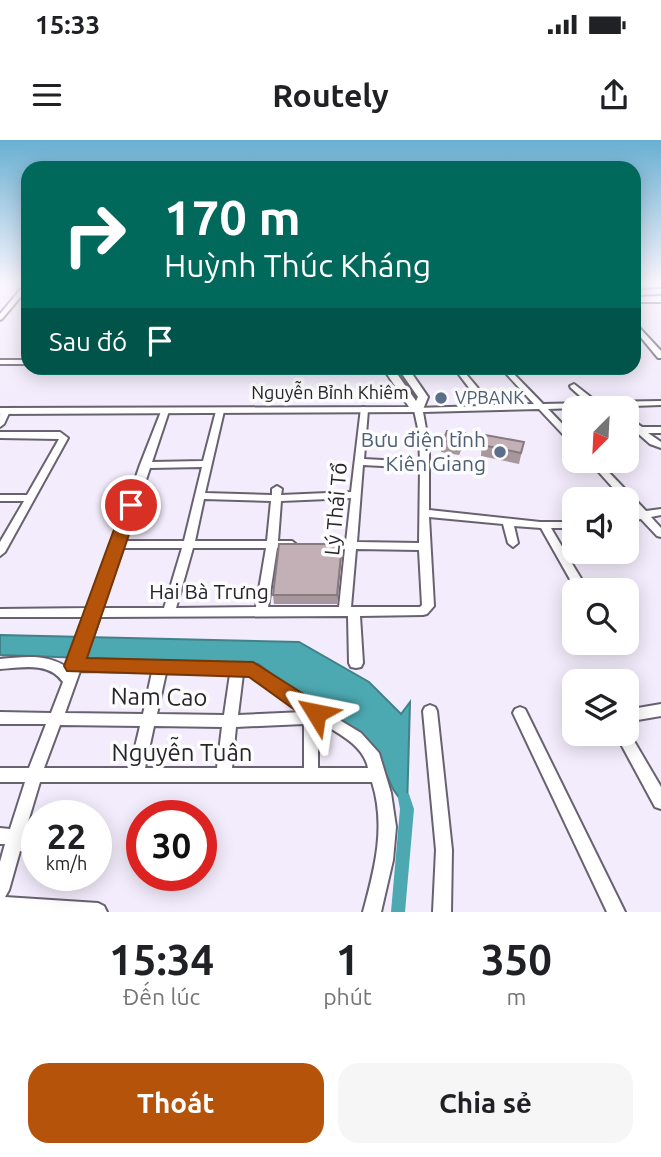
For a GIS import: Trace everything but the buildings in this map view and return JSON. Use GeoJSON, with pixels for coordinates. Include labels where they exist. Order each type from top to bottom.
{"type":"FeatureCollection","features":[{"type":"Feature","properties":{"kind":"main road"},"geometry":{"type":"LineString","coordinates":[[393,375],[418,410],[423,397],[409,375]]}},
{"type":"Feature","properties":{"kind":"main road","name":"Nguyễn Bỉnh Khiêm"},"geometry":{"type":"LineString","coordinates":[[3,411],[418,410]]}},
{"type":"Feature","properties":{"kind":"street"},"geometry":{"type":"LineString","coordinates":[[641,333],[661,356]]}},
{"type":"Feature","properties":{"kind":"street"},"geometry":{"type":"LineString","coordinates":[[0,362],[21,362]]}},
{"type":"Feature","properties":{"kind":"street"},"geometry":{"type":"LineString","coordinates":[[463,375],[488,407]]}},
{"type":"Feature","properties":{"kind":"street"},"geometry":{"type":"LineString","coordinates":[[511,375],[562,428]]}},
{"type":"Feature","properties":{"kind":"street"},"geometry":{"type":"LineString","coordinates":[[574,386],[585,396]]}},
{"type":"Feature","properties":{"kind":"street","name":"Nguyễn Bỉnh Khiêm"},"geometry":{"type":"LineString","coordinates":[[639,404],[661,403]]}},
{"type":"Feature","properties":{"kind":"street","name":"Nguyễn Bỉnh Khiêm"},"geometry":{"type":"LineString","coordinates":[[418,410],[562,405]]}},
{"type":"Feature","properties":{"kind":"street","name":"Lý Thái Tổ"},"geometry":{"type":"LineString","coordinates":[[356,663],[350,611],[352,546],[365,410]]}},
{"type":"Feature","properties":{"kind":"street"},"geometry":{"type":"LineString","coordinates":[[312,545],[424,547],[422,419],[418,410]]}},
{"type":"Feature","properties":{"kind":"street"},"geometry":{"type":"LineString","coordinates":[[0,424],[3,411]]}},
{"type":"Feature","properties":{"kind":"street"},"geometry":{"type":"LineString","coordinates":[[0,890],[10,838],[93,617],[164,411]]}},
{"type":"Feature","properties":{"kind":"street"},"geometry":{"type":"LineString","coordinates":[[169,611],[188,546],[220,411]]}},
{"type":"Feature","properties":{"kind":"street"},"geometry":{"type":"LineString","coordinates":[[640,430],[661,430]]}},
{"type":"Feature","properties":{"kind":"street"},"geometry":{"type":"LineString","coordinates":[[640,430],[653,442],[661,444]]}},
{"type":"Feature","properties":{"kind":"street"},"geometry":{"type":"LineString","coordinates":[[0,435],[63,436],[0,552]]}},
{"type":"Feature","properties":{"kind":"street"},"geometry":{"type":"LineString","coordinates":[[360,462],[424,465]]}},
{"type":"Feature","properties":{"kind":"street"},"geometry":{"type":"LineString","coordinates":[[145,465],[208,464]]}},
{"type":"Feature","properties":{"kind":"street"},"geometry":{"type":"LineString","coordinates":[[604,473],[661,534]]}},
{"type":"Feature","properties":{"kind":"street"},"geometry":{"type":"LineString","coordinates":[[261,611],[272,545],[276,494]]}},
{"type":"Feature","properties":{"kind":"street"},"geometry":{"type":"LineString","coordinates":[[200,496],[356,495]]}},
{"type":"Feature","properties":{"kind":"street"},"geometry":{"type":"LineString","coordinates":[[0,498],[30,498]]}},
{"type":"Feature","properties":{"kind":"street"},"geometry":{"type":"LineString","coordinates":[[639,517],[661,512]]}},
{"type":"Feature","properties":{"kind":"street"},"geometry":{"type":"LineString","coordinates":[[424,513],[562,525]]}},
{"type":"Feature","properties":{"kind":"street"},"geometry":{"type":"LineString","coordinates":[[508,522],[513,543]]}},
{"type":"Feature","properties":{"kind":"street"},"geometry":{"type":"LineString","coordinates":[[544,525],[575,578]]}},
{"type":"Feature","properties":{"kind":"street"},"geometry":{"type":"LineString","coordinates":[[117,544],[298,545]]}},
{"type":"Feature","properties":{"kind":"street","name":"Hai Bà Trưng"},"geometry":{"type":"LineString","coordinates":[[0,613],[93,617],[169,611],[418,612],[427,610],[428,606],[424,547]]}},
{"type":"Feature","properties":{"kind":"street"},"geometry":{"type":"LineString","coordinates":[[0,664],[45,662],[63,669],[237,668],[258,671],[314,715],[356,737],[374,758],[371,776],[389,818],[390,833],[372,912]]}},
{"type":"Feature","properties":{"kind":"street"},"geometry":{"type":"LineString","coordinates":[[136,776],[160,668]]}},
{"type":"Feature","properties":{"kind":"street"},"geometry":{"type":"LineString","coordinates":[[223,776],[237,668]]}},
{"type":"Feature","properties":{"kind":"street"},"geometry":{"type":"LineString","coordinates":[[639,714],[661,710]]}},
{"type":"Feature","properties":{"kind":"street"},"geometry":{"type":"LineString","coordinates":[[430,711],[444,850],[442,912]]}},
{"type":"Feature","properties":{"kind":"street"},"geometry":{"type":"LineString","coordinates":[[520,713],[616,912]]}},
{"type":"Feature","properties":{"kind":"street"},"geometry":{"type":"LineString","coordinates":[[311,776],[314,715]]}},
{"type":"Feature","properties":{"kind":"street","name":"Nam Cao"},"geometry":{"type":"LineString","coordinates":[[0,718],[230,721],[314,715]]}},
{"type":"Feature","properties":{"kind":"street"},"geometry":{"type":"LineString","coordinates":[[629,746],[661,802]]}},
{"type":"Feature","properties":{"kind":"street","name":"Nguyễn Tuân"},"geometry":{"type":"LineString","coordinates":[[0,775],[371,776]]}},
{"type":"Feature","properties":{"kind":"street"},"geometry":{"type":"LineString","coordinates":[[0,905],[98,912]]}},
{"type":"Feature","properties":{"kind":"water"},"geometry":{"type":"Polygon","coordinates":[[[0,635],[299,642],[369,682],[401,714],[410,702],[407,809],[393,789],[372,744],[255,664],[0,655],[0,635]]]}},
{"type":"Feature","properties":{"kind":"waterway"},"geometry":{"type":"LineString","coordinates":[[398,912],[407,809],[404,798]]}},
{"type":"Feature","properties":{"kind":"place","name":"VPBANK"},"geometry":{"type":"Point","coordinates":[441,398]}},
{"type":"Feature","properties":{"kind":"place","name":"Bưu điện tỉnh Kiên Giang"},"geometry":{"type":"Point","coordinates":[500,452]}},
{"type":"Feature","properties":{"kind":"route"},"geometry":{"type":"LineString","coordinates":[[131,505],[74,666],[253,669],[316,713]]}}]}
